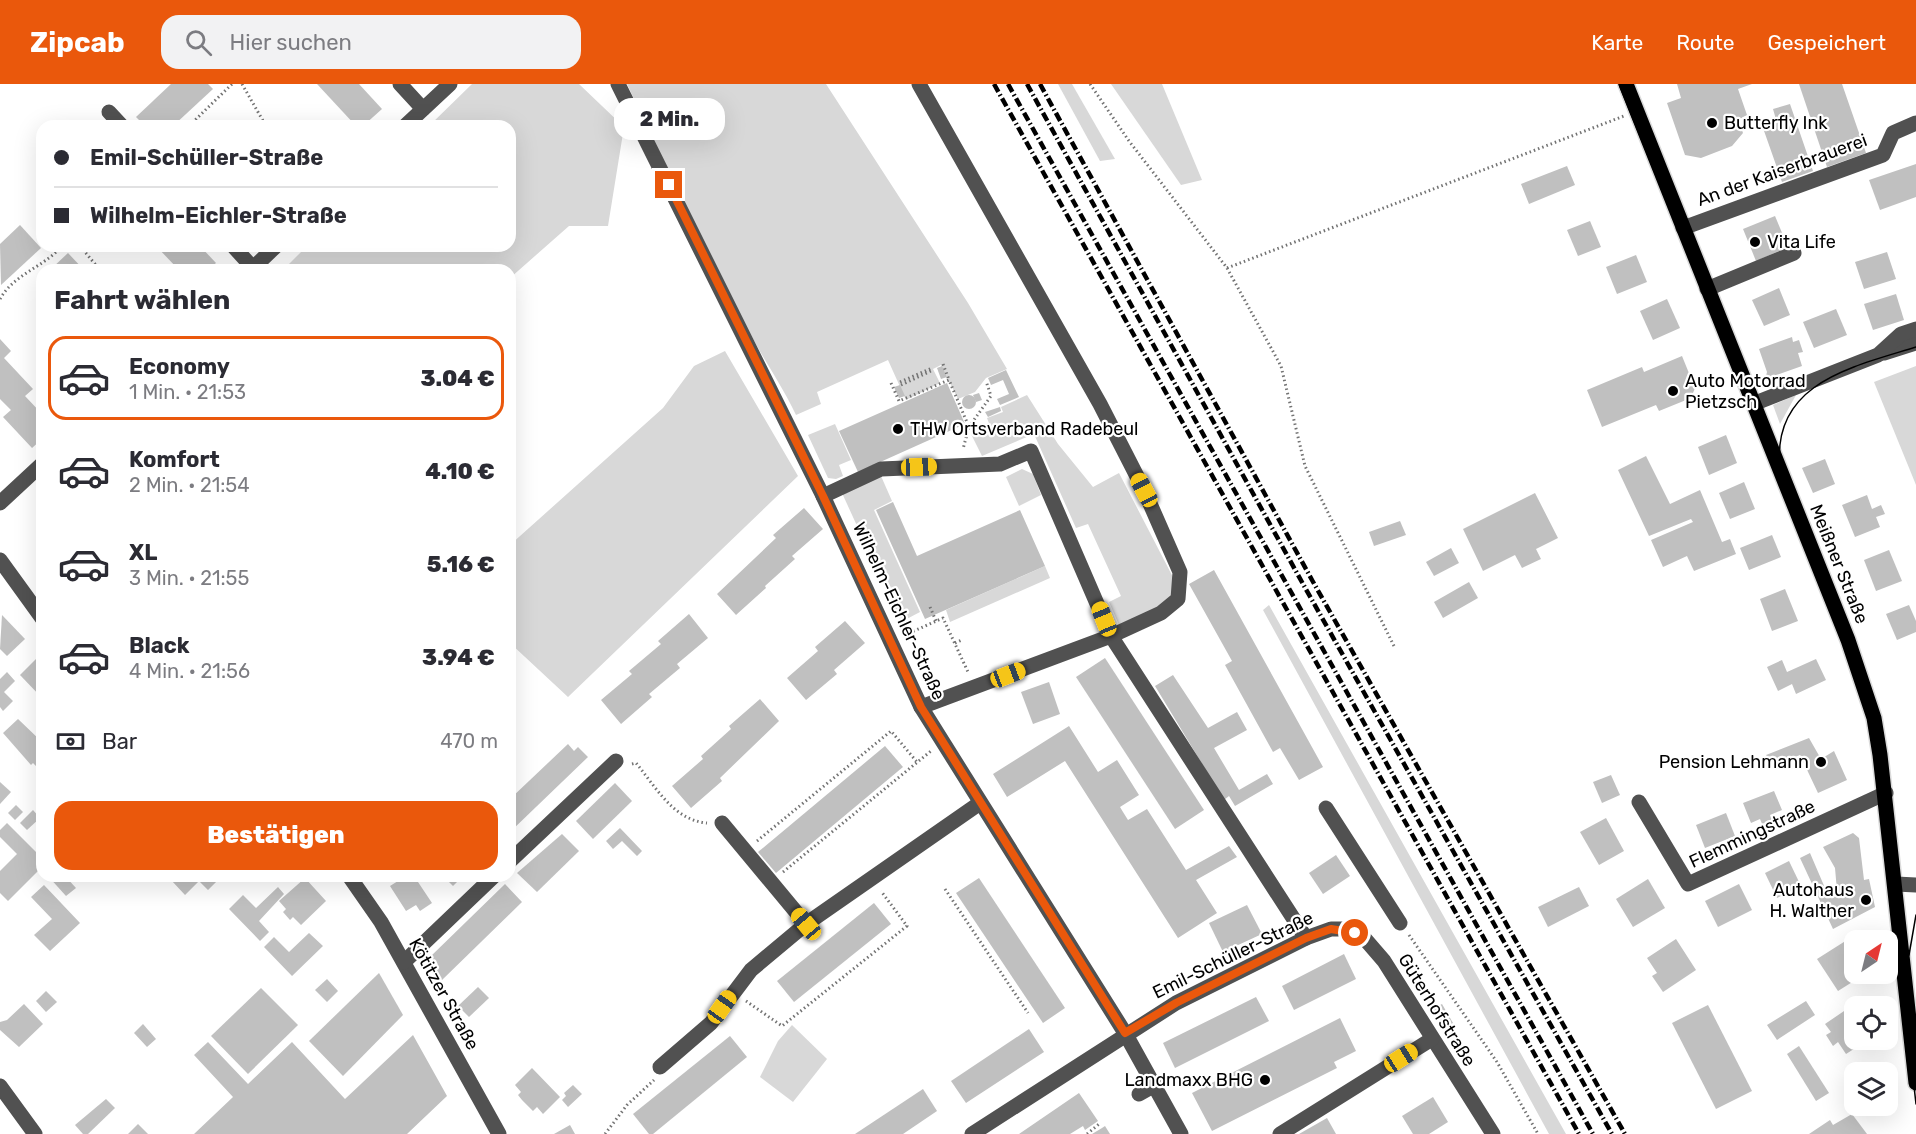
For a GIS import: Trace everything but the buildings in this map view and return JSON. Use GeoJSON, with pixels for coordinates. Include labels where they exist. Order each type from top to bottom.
{"type":"FeatureCollection","features":[{"type":"Feature","properties":{"kind":"main road","name":"Meißner Straße"},"geometry":{"type":"LineString","coordinates":[[1626,84],[1862,678],[1874,718],[1886,794],[1916,1083]]}},
{"type":"Feature","properties":{"kind":"street"},"geometry":{"type":"LineString","coordinates":[[400,84],[423,109]]}},
{"type":"Feature","properties":{"kind":"street"},"geometry":{"type":"LineString","coordinates":[[411,120],[450,84]]}},
{"type":"Feature","properties":{"kind":"street","name":"Wilhelm-Eichler-Straße"},"geometry":{"type":"LineString","coordinates":[[618,84],[823,496],[921,707],[1125,1033],[1181,1134]]}},
{"type":"Feature","properties":{"kind":"street"},"geometry":{"type":"LineString","coordinates":[[919,84],[1088,384],[1144,490],[1180,572],[1178,599],[1161,613],[1111,636],[921,707]]}},
{"type":"Feature","properties":{"kind":"street"},"geometry":{"type":"LineString","coordinates":[[109,112],[116,120]]}},
{"type":"Feature","properties":{"kind":"street","name":"An der Kaiserbrauerei"},"geometry":{"type":"LineString","coordinates":[[1683,228],[1883,155],[1893,133],[1916,123]]}},
{"type":"Feature","properties":{"kind":"street"},"geometry":{"type":"LineString","coordinates":[[238,252],[248,264]]}},
{"type":"Feature","properties":{"kind":"street"},"geometry":{"type":"LineString","coordinates":[[257,264],[270,252]]}},
{"type":"Feature","properties":{"kind":"street"},"geometry":{"type":"LineString","coordinates":[[1707,289],[1794,253]]}},
{"type":"Feature","properties":{"kind":"street"},"geometry":{"type":"LineString","coordinates":[[1878,355],[1901,334],[1916,329]]}},
{"type":"Feature","properties":{"kind":"street"},"geometry":{"type":"LineString","coordinates":[[1753,404],[1878,355],[1916,343]]}},
{"type":"Feature","properties":{"kind":"street"},"geometry":{"type":"LineString","coordinates":[[823,496],[880,469],[1000,464],[1031,451],[1111,636],[1306,938]]}},
{"type":"Feature","properties":{"kind":"street"},"geometry":{"type":"LineString","coordinates":[[0,503],[36,470]]}},
{"type":"Feature","properties":{"kind":"street"},"geometry":{"type":"LineString","coordinates":[[0,560],[36,610]]}},
{"type":"Feature","properties":{"kind":"street"},"geometry":{"type":"LineString","coordinates":[[516,855],[616,761]]}},
{"type":"Feature","properties":{"kind":"street","name":"Flemmingstraße"},"geometry":{"type":"LineString","coordinates":[[1639,802],[1688,884],[1886,794]]}},
{"type":"Feature","properties":{"kind":"street"},"geometry":{"type":"LineString","coordinates":[[660,1067],[711,1023],[751,970],[806,924],[980,803]]}},
{"type":"Feature","properties":{"kind":"street"},"geometry":{"type":"LineString","coordinates":[[1326,808],[1400,923]]}},
{"type":"Feature","properties":{"kind":"street"},"geometry":{"type":"LineString","coordinates":[[722,823],[806,924]]}},
{"type":"Feature","properties":{"kind":"street","name":"Kötitzer Straße"},"geometry":{"type":"LineString","coordinates":[[352,882],[381,922],[499,1134]]}},
{"type":"Feature","properties":{"kind":"street"},"geometry":{"type":"LineString","coordinates":[[404,962],[488,882]]}},
{"type":"Feature","properties":{"kind":"street"},"geometry":{"type":"LineString","coordinates":[[1896,884],[1916,885]]}},
{"type":"Feature","properties":{"kind":"street","name":"Emil-Schüller-Straße"},"geometry":{"type":"LineString","coordinates":[[972,1134],[1125,1033],[1176,1003],[1306,938],[1331,929]]}},
{"type":"Feature","properties":{"kind":"street","name":"Güterhofstraße"},"geometry":{"type":"LineString","coordinates":[[1331,929],[1342,929],[1365,939],[1384,962],[1492,1134]]}},
{"type":"Feature","properties":{"kind":"street"},"geometry":{"type":"LineString","coordinates":[[1280,1134],[1432,1039]]}},
{"type":"Feature","properties":{"kind":"street"},"geometry":{"type":"LineString","coordinates":[[1139,1094],[1155,1085]]}},
{"type":"Feature","properties":{"kind":"street"},"geometry":{"type":"LineString","coordinates":[[0,1086],[34,1134]]}},
{"type":"Feature","properties":{"kind":"path"},"geometry":{"type":"LineString","coordinates":[[195,120],[232,84]]}},
{"type":"Feature","properties":{"kind":"path"},"geometry":{"type":"LineString","coordinates":[[242,84],[263,120]]}},
{"type":"Feature","properties":{"kind":"path"},"geometry":{"type":"LineString","coordinates":[[1090,84],[1227,267],[1281,366],[1305,466],[1394,646]]}},
{"type":"Feature","properties":{"kind":"path"},"geometry":{"type":"LineString","coordinates":[[1227,267],[1636,111]]}},
{"type":"Feature","properties":{"kind":"path"},"geometry":{"type":"LineString","coordinates":[[39,264],[58,252]]}},
{"type":"Feature","properties":{"kind":"path"},"geometry":{"type":"LineString","coordinates":[[85,252],[95,264]]}},
{"type":"Feature","properties":{"kind":"path"},"geometry":{"type":"LineString","coordinates":[[0,299],[5,291],[36,266]]}},
{"type":"Feature","properties":{"kind":"path"},"geometry":{"type":"LineString","coordinates":[[943,364],[969,427]]}},
{"type":"Feature","properties":{"kind":"path"},"geometry":{"type":"LineString","coordinates":[[900,383],[932,369]]}},
{"type":"Feature","properties":{"kind":"path"},"geometry":{"type":"LineString","coordinates":[[891,383],[899,401],[950,380]]}},
{"type":"Feature","properties":{"kind":"path"},"geometry":{"type":"LineString","coordinates":[[958,466],[969,427],[991,396],[986,381]]}},
{"type":"Feature","properties":{"kind":"path"},"geometry":{"type":"LineString","coordinates":[[930,607],[936,621]]}},
{"type":"Feature","properties":{"kind":"path"},"geometry":{"type":"LineString","coordinates":[[891,641],[943,618],[975,687]]}},
{"type":"Feature","properties":{"kind":"path"},"geometry":{"type":"LineString","coordinates":[[955,643],[962,640]]}},
{"type":"Feature","properties":{"kind":"path"},"geometry":{"type":"LineString","coordinates":[[745,850],[891,730],[917,762],[771,882]]}},
{"type":"Feature","properties":{"kind":"path"},"geometry":{"type":"LineString","coordinates":[[636,763],[674,809],[687,819],[722,823]]}},
{"type":"Feature","properties":{"kind":"path"},"geometry":{"type":"LineString","coordinates":[[733,992],[782,1026],[908,926],[871,878]]}},
{"type":"Feature","properties":{"kind":"path"},"geometry":{"type":"LineString","coordinates":[[945,889],[1029,1013]]}},
{"type":"Feature","properties":{"kind":"path"},"geometry":{"type":"LineString","coordinates":[[1400,923],[1497,1062],[1538,1134]]}},
{"type":"Feature","properties":{"kind":"path"},"geometry":{"type":"LineString","coordinates":[[605,1134],[627,1105],[661,1074],[660,1067]]}},
{"type":"Feature","properties":{"kind":"path"},"geometry":{"type":"LineString","coordinates":[[1087,1134],[1099,1124]]}},
{"type":"Feature","properties":{"kind":"shaded area"},"geometry":{"type":"Polygon","coordinates":[[[472,84],[579,84],[624,127],[608,226],[569,226],[516,273],[516,264],[289,264],[301,252],[516,252],[516,120],[435,120],[472,84]]]}},
{"type":"Feature","properties":{"kind":"shaded area"},"geometry":{"type":"Polygon","coordinates":[[[627,84],[826,84],[968,303],[1007,369],[986,378],[975,392],[958,399],[941,365],[933,369],[940,383],[906,400],[888,360],[817,392],[821,404],[796,415],[735,304],[627,84]]]}},
{"type":"Feature","properties":{"kind":"shaded area"},"geometry":{"type":"Polygon","coordinates":[[[1058,84],[1072,84],[1115,159],[1100,161],[1058,84]]]}},
{"type":"Feature","properties":{"kind":"shaded area"},"geometry":{"type":"Polygon","coordinates":[[[1111,84],[1162,84],[1202,180],[1181,185],[1111,84]]]}},
{"type":"Feature","properties":{"kind":"shaded area"},"geometry":{"type":"Polygon","coordinates":[[[725,351],[798,476],[568,697],[516,649],[516,540],[663,408],[694,366],[725,351]]]}},
{"type":"Feature","properties":{"kind":"shaded area"},"geometry":{"type":"Polygon","coordinates":[[[1916,366],[1916,485],[1874,382],[1916,366]]]}},
{"type":"Feature","properties":{"kind":"shaded area"},"geometry":{"type":"Polygon","coordinates":[[[1027,395],[1058,444],[1093,487],[1119,473],[1175,581],[1173,596],[1161,607],[1119,625],[1109,602],[1121,596],[1088,524],[1076,528],[1034,434],[982,456],[971,434],[990,426],[987,418],[1003,412],[1001,407],[1027,395]]]}},
{"type":"Feature","properties":{"kind":"shaded area"},"geometry":{"type":"Polygon","coordinates":[[[1796,395],[1780,424],[1773,405],[1796,395]]]}},
{"type":"Feature","properties":{"kind":"shaded area"},"geometry":{"type":"Polygon","coordinates":[[[835,424],[851,460],[839,465],[843,476],[836,479],[828,478],[808,435],[835,424]]]}},
{"type":"Feature","properties":{"kind":"shaded area"},"geometry":{"type":"Polygon","coordinates":[[[1022,469],[1033,474],[1041,495],[1019,506],[1006,477],[1022,469]]]}},
{"type":"Feature","properties":{"kind":"shaded area"},"geometry":{"type":"Polygon","coordinates":[[[881,476],[892,501],[874,510],[920,612],[901,622],[842,493],[881,476]]]}},
{"type":"Feature","properties":{"kind":"shaded area"},"geometry":{"type":"Polygon","coordinates":[[[1045,566],[1050,578],[950,622],[946,610],[1045,566]]]}},
{"type":"Feature","properties":{"kind":"shaded area"},"geometry":{"type":"Polygon","coordinates":[[[1269,605],[1566,1134],[1549,1134],[1263,610],[1269,605]]]}},
{"type":"Feature","properties":{"kind":"shaded area"},"geometry":{"type":"Polygon","coordinates":[[[792,1025],[827,1059],[793,1102],[760,1077],[778,1041],[792,1025]]]}},
{"type":"Feature","properties":{"kind":"tram line"},"geometry":{"type":"LineString","coordinates":[[1619,84],[1844,640],[1871,720],[1916,1104]]}},
{"type":"Feature","properties":{"kind":"tram line"},"geometry":{"type":"LineString","coordinates":[[1780,468],[1781,439],[1788,416],[1802,398],[1821,383],[1842,372],[1916,347]]}},
{"type":"Feature","properties":{"kind":"tram line"},"geometry":{"type":"LineString","coordinates":[[1909,955],[1916,915]]}},
{"type":"Feature","properties":{"kind":"railway"},"geometry":{"type":"LineString","coordinates":[[994,84],[1579,1134]]}},
{"type":"Feature","properties":{"kind":"railway"},"geometry":{"type":"LineString","coordinates":[[1008,84],[1593,1134]]}},
{"type":"Feature","properties":{"kind":"railway"},"geometry":{"type":"LineString","coordinates":[[1027,84],[1303,584],[1612,1134]]}},
{"type":"Feature","properties":{"kind":"railway"},"geometry":{"type":"LineString","coordinates":[[1040,84],[1312,580],[1625,1134]]}},
{"type":"Feature","properties":{"kind":"place","name":"Butterfly Ink"},"geometry":{"type":"Point","coordinates":[1712,123]}},
{"type":"Feature","properties":{"kind":"place","name":"Vita Life"},"geometry":{"type":"Point","coordinates":[1755,242]}},
{"type":"Feature","properties":{"kind":"place","name":"Auto Motorrad Pietzsch"},"geometry":{"type":"Point","coordinates":[1673,391]}},
{"type":"Feature","properties":{"kind":"place","name":"THW Ortsverband Radebeul"},"geometry":{"type":"Point","coordinates":[898,429]}},
{"type":"Feature","properties":{"kind":"place","name":"Pension Lehmann"},"geometry":{"type":"Point","coordinates":[1821,762]}},
{"type":"Feature","properties":{"kind":"place","name":"Autohaus H. Walther"},"geometry":{"type":"Point","coordinates":[1866,900]}},
{"type":"Feature","properties":{"kind":"place","name":"Landmaxx BHG"},"geometry":{"type":"Point","coordinates":[1265,1080]}},
{"type":"Feature","properties":{"kind":"route"},"geometry":{"type":"LineString","coordinates":[[669,185],[823,496],[921,707],[1125,1033],[1176,1003],[1306,938],[1331,929],[1342,929],[1355,933]]}}]}
